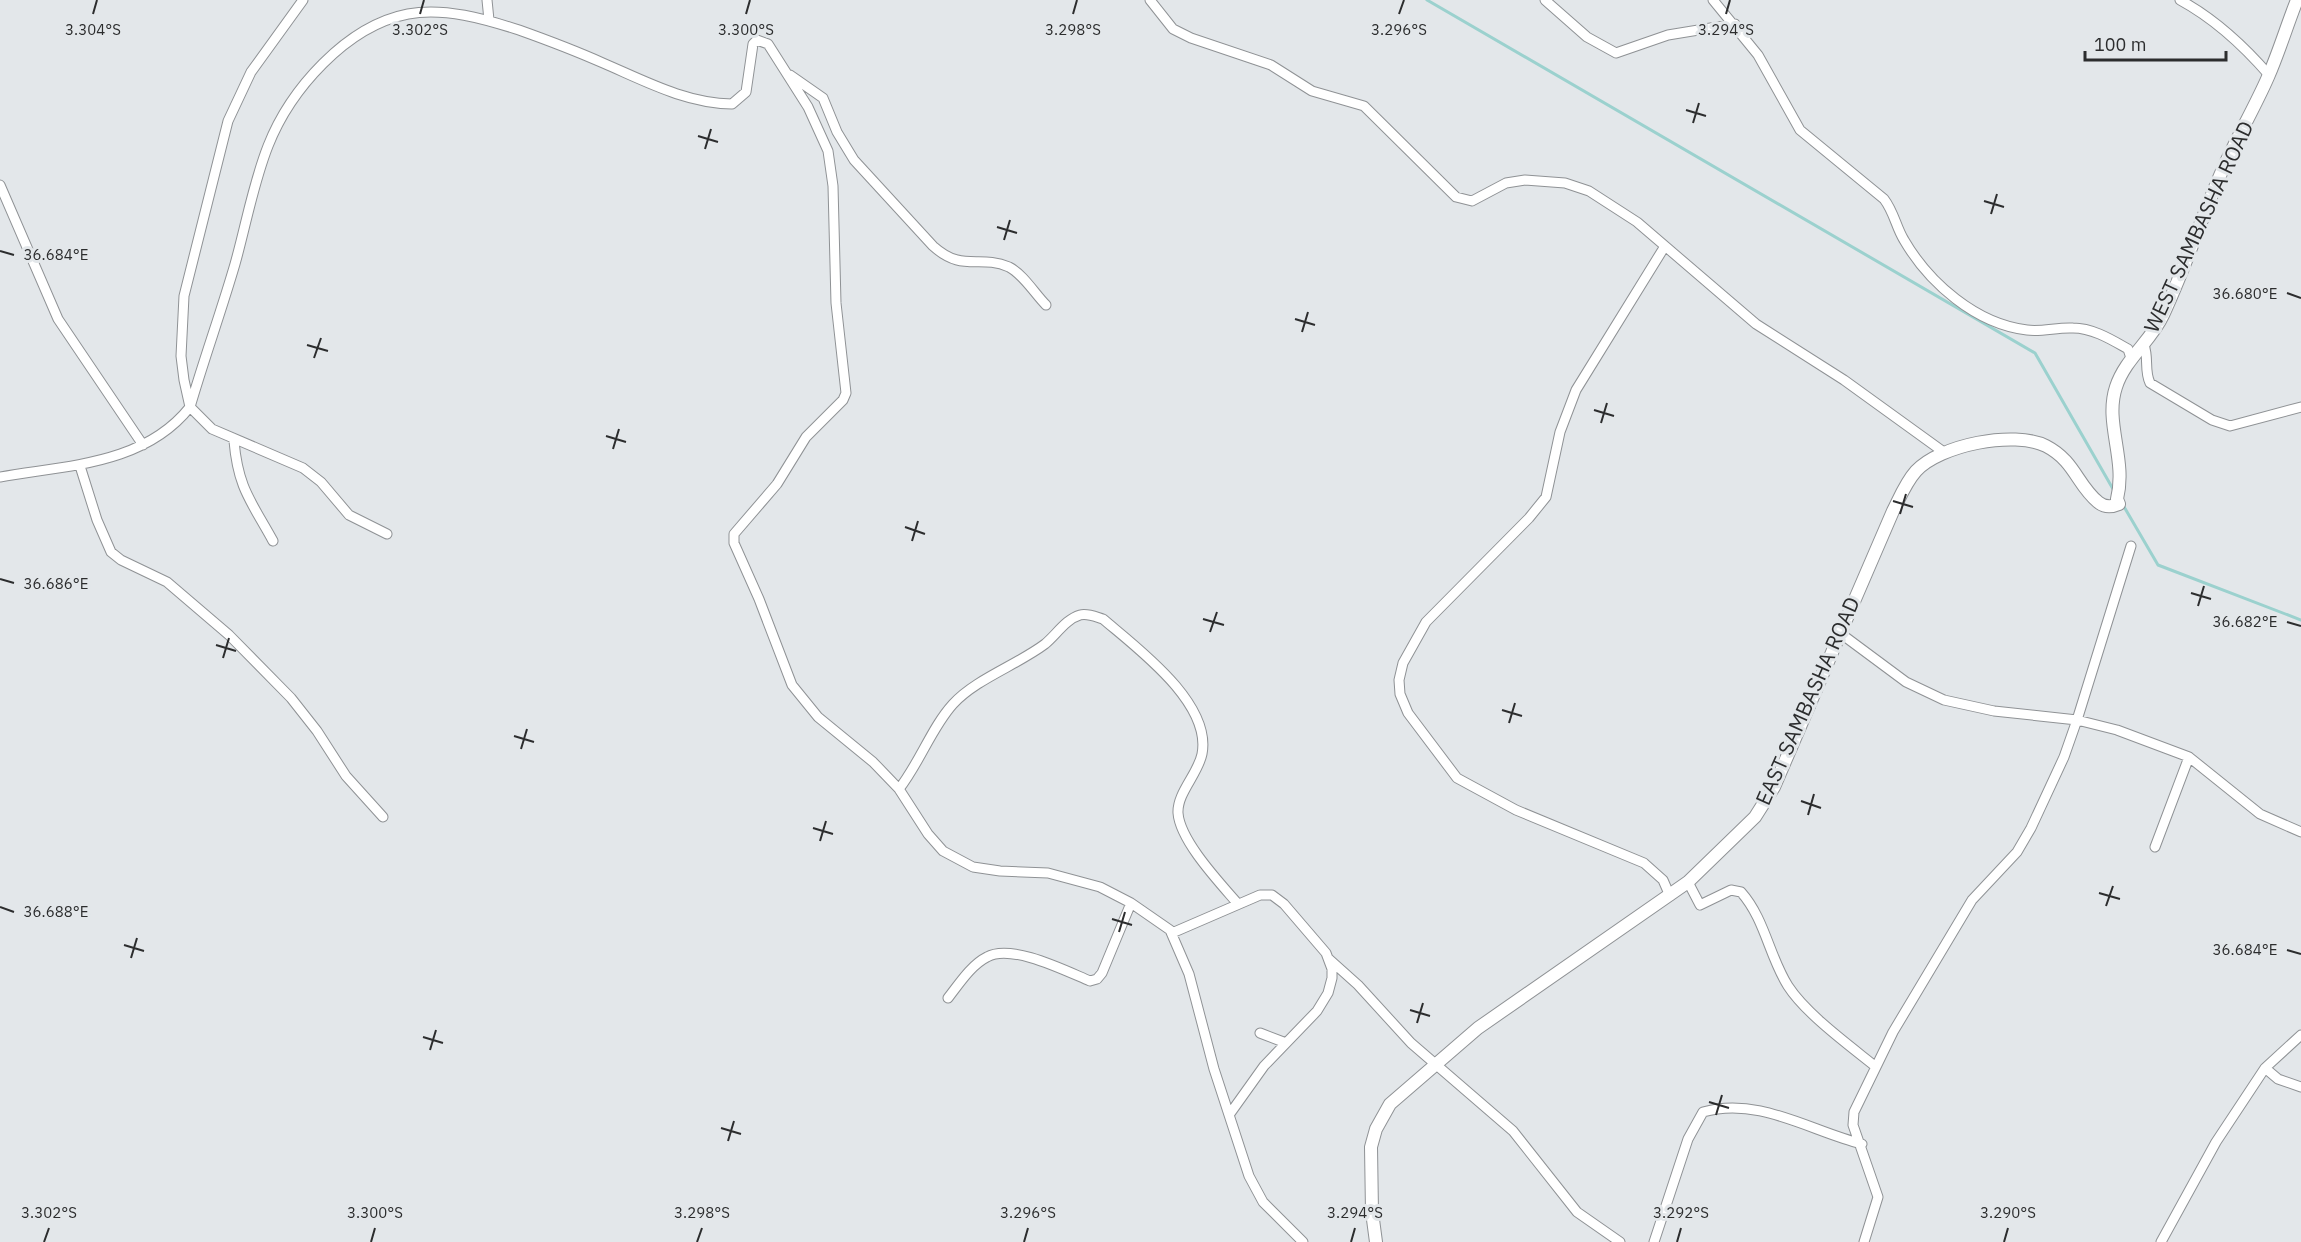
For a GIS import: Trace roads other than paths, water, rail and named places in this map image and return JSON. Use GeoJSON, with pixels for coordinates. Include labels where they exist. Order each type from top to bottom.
{"type":"FeatureCollection","features":[{"type":"Feature","properties":{"kind":"street"},"geometry":{"type":"LineString","coordinates":[[303,0],[251,72],[228,122],[184,296],[181,356],[190,407],[212,429],[234,441],[303,468],[321,482],[349,515],[387,534]]}},
{"type":"Feature","properties":{"kind":"street"},"geometry":{"type":"LineString","coordinates":[[487,0],[489,20]]}},
{"type":"Feature","properties":{"kind":"street"},"geometry":{"type":"LineString","coordinates":[[1150,0],[1173,29],[1191,38],[1271,65],[1312,91],[1364,106],[1456,198],[1472,201],[1506,183],[1525,180],[1565,183],[1589,191],[1614,205],[1756,324],[1844,380],[1944,453]]}},
{"type":"Feature","properties":{"kind":"street"},"geometry":{"type":"LineString","coordinates":[[1545,0],[1587,37],[1616,52],[1668,35],[1735,24]]}},
{"type":"Feature","properties":{"kind":"street"},"geometry":{"type":"LineString","coordinates":[[1713,0],[1735,24],[1758,55],[1800,130],[1884,199],[1892,209],[1900,234],[1911,251],[1948,293],[1980,314],[2017,328],[2039,330],[2074,327],[2093,332],[2128,349],[2131,358]]}},
{"type":"Feature","properties":{"kind":"street"},"geometry":{"type":"LineString","coordinates":[[2180,0],[2223,28],[2248,50],[2269,75]]}},
{"type":"Feature","properties":{"kind":"street","name":"WEST SAMBASHA ROAD"},"geometry":{"type":"LineString","coordinates":[[2111,507],[2120,504],[2117,499],[2120,489],[2121,464],[2114,428],[2113,397],[2121,374],[2131,358],[2145,345],[2162,318],[2223,169],[2269,75],[2297,0]]}},
{"type":"Feature","properties":{"kind":"street"},"geometry":{"type":"LineString","coordinates":[[0,477],[80,466],[143,445],[168,429],[190,407],[234,265],[263,157],[284,114],[299,91],[342,45],[380,25],[408,14],[446,14],[489,20],[698,100],[732,104],[740,99],[749,84],[753,44],[757,40],[768,44],[788,74],[824,139],[831,168],[836,303],[846,393],[843,400],[806,437],[777,484],[734,534],[734,543],[759,599],[792,684],[818,717],[873,762],[899,789],[928,834],[943,851],[956,860],[973,867],[1000,872],[1048,873],[1100,887],[1131,903],[1172,933],[1189,974],[1214,1070],[1249,1176],[1259,1194],[1285,1226],[1304,1242]]}},
{"type":"Feature","properties":{"kind":"street"},"geometry":{"type":"LineString","coordinates":[[788,74],[823,98],[837,132],[854,160],[945,257],[955,261],[999,265],[1014,270],[1046,305]]}},
{"type":"Feature","properties":{"kind":"street"},"geometry":{"type":"LineString","coordinates":[[0,185],[58,320],[143,445]]}},
{"type":"Feature","properties":{"kind":"street"},"geometry":{"type":"LineString","coordinates":[[1665,246],[1576,390],[1560,432],[1550,486],[1544,500],[1426,622],[1403,663],[1399,680],[1400,694],[1408,713],[1457,778],[1516,810],[1644,863],[1663,880],[1670,896]]}},
{"type":"Feature","properties":{"kind":"street"},"geometry":{"type":"LineString","coordinates":[[2145,345],[2148,357],[2147,377],[2150,383],[2224,425],[2241,425],[2301,407]]}},
{"type":"Feature","properties":{"kind":"street","name":"EAST SAMBASHA ROAD"},"geometry":{"type":"LineString","coordinates":[[1376,1242],[1371,1147],[1376,1129],[1395,1099],[1478,1028],[1688,882],[1755,817],[1774,788],[1903,490],[1916,472],[1944,453],[1978,443],[2010,439],[2027,440],[2045,446],[2072,466],[2097,502],[2111,507]]}},
{"type":"Feature","properties":{"kind":"street"},"geometry":{"type":"LineString","coordinates":[[234,441],[236,468],[242,487],[273,541]]}},
{"type":"Feature","properties":{"kind":"street"},"geometry":{"type":"LineString","coordinates":[[80,466],[97,520],[111,552],[121,560],[167,582],[229,635],[291,698],[317,731],[346,776],[383,817]]}},
{"type":"Feature","properties":{"kind":"street"},"geometry":{"type":"LineString","coordinates":[[1864,1242],[1878,1197],[1862,1144],[1853,1125],[1854,1113],[1893,1032],[1972,900],[2017,852],[2031,828],[2064,757],[2078,720],[2131,546]]}},
{"type":"Feature","properties":{"kind":"street"},"geometry":{"type":"LineString","coordinates":[[899,789],[915,768],[939,722],[954,703],[972,688],[1019,663],[1048,642],[1070,621],[1081,615],[1090,615],[1102,620],[1169,678],[1194,711],[1202,734],[1202,753],[1180,802],[1179,819],[1189,841],[1238,904]]}},
{"type":"Feature","properties":{"kind":"street"},"geometry":{"type":"LineString","coordinates":[[1840,633],[1906,682],[1936,698],[1994,711],[2078,720],[2117,730],[2189,757],[2260,814],[2301,832]]}},
{"type":"Feature","properties":{"kind":"street"},"geometry":{"type":"LineString","coordinates":[[2155,847],[2189,757]]}},
{"type":"Feature","properties":{"kind":"street"},"geometry":{"type":"LineString","coordinates":[[1688,882],[1700,905],[1731,890],[1741,892],[1760,920],[1788,987],[1876,1067]]}},
{"type":"Feature","properties":{"kind":"street"},"geometry":{"type":"LineString","coordinates":[[1172,933],[1264,894],[1279,898],[1329,959],[1358,985],[1411,1043],[1513,1131],[1577,1212],[1620,1242]]}},
{"type":"Feature","properties":{"kind":"street"},"geometry":{"type":"LineString","coordinates":[[948,998],[987,956],[1001,952],[1047,963],[1090,981],[1097,979],[1102,973],[1131,903]]}},
{"type":"Feature","properties":{"kind":"street"},"geometry":{"type":"LineString","coordinates":[[1229,1115],[1264,1066],[1324,1001],[1332,978],[1329,959]]}},
{"type":"Feature","properties":{"kind":"street"},"geometry":{"type":"LineString","coordinates":[[1260,1034],[1286,1043]]}},
{"type":"Feature","properties":{"kind":"street"},"geometry":{"type":"LineString","coordinates":[[2161,1242],[2216,1142],[2265,1068],[2301,1035]]}},
{"type":"Feature","properties":{"kind":"street"},"geometry":{"type":"LineString","coordinates":[[2265,1068],[2278,1079],[2301,1087]]}},
{"type":"Feature","properties":{"kind":"street"},"geometry":{"type":"LineString","coordinates":[[1653,1242],[1688,1139],[1703,1112],[1752,1109],[1788,1118],[1832,1136],[1862,1144]]}},
{"type":"Feature","properties":{"kind":"waterway"},"geometry":{"type":"LineString","coordinates":[[1427,0],[2035,353],[2113,489]]}},
{"type":"Feature","properties":{"kind":"waterway"},"geometry":{"type":"LineString","coordinates":[[2123,505],[2158,565],[2301,620]]}}]}
